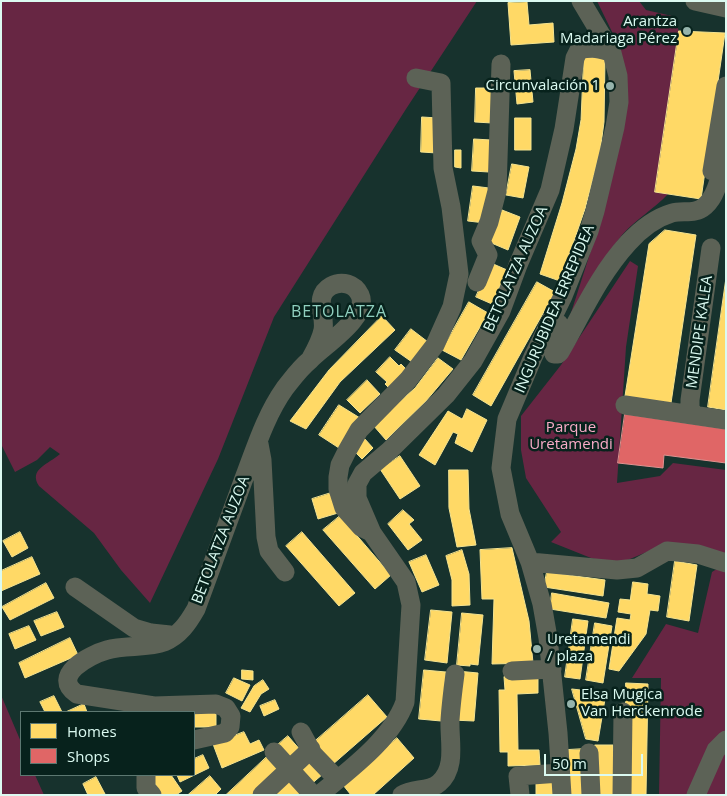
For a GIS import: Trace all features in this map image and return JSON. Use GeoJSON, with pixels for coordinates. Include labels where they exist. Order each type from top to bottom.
{"type":"FeatureCollection","features":[{"type":"Feature","properties":{"kind":"street","name":"INGURUBIDEA ERREPIDEA"},"geometry":{"type":"LineString","coordinates":[[562,795],[552,669],[542,604],[530,562],[510,514],[501,468],[507,419],[533,357],[563,296],[596,211],[615,127],[619,102],[618,76],[612,53],[581,1]]}},
{"type":"Feature","properties":{"kind":"street"},"geometry":{"type":"LineString","coordinates":[[695,1],[722,8]]}},
{"type":"Feature","properties":{"kind":"street","name":"BETOLATZA AUZOA"},"geometry":{"type":"LineString","coordinates":[[319,795],[382,740],[400,715],[405,702],[411,604],[406,582],[372,533],[357,498],[357,484],[363,473],[389,451],[446,395],[473,361],[501,311],[550,190],[564,129],[575,58],[579,50],[591,47],[601,48],[612,53]]}},
{"type":"Feature","properties":{"kind":"street"},"geometry":{"type":"LineString","coordinates":[[500,64],[497,191],[489,222],[481,241],[488,254],[518,266]]}},
{"type":"Feature","properties":{"kind":"street","name":"BETOLATZA AUZOA"},"geometry":{"type":"LineString","coordinates":[[372,533],[361,527],[344,508],[338,489],[340,465],[359,430],[408,380],[435,345],[452,307],[459,274],[457,249],[443,168],[441,83],[416,78]]}},
{"type":"Feature","properties":{"kind":"street"},"geometry":{"type":"LineString","coordinates":[[716,186],[712,178],[712,170],[726,86]]}},
{"type":"Feature","properties":{"kind":"street"},"geometry":{"type":"LineString","coordinates":[[579,254],[578,273],[553,345],[552,350],[554,354],[560,352],[594,288],[628,242],[647,225],[658,219],[673,213],[696,211],[704,207],[712,197],[726,154]]}},
{"type":"Feature","properties":{"kind":"street","name":"MENDIPE KALEA"},"geometry":{"type":"LineString","coordinates":[[695,415],[690,408],[690,400],[712,248]]}},
{"type":"Feature","properties":{"kind":"street"},"geometry":{"type":"LineString","coordinates":[[477,282],[488,254]]}},
{"type":"Feature","properties":{"kind":"street","name":"BETOLATZA AUZOA"},"geometry":{"type":"LineString","coordinates":[[195,740],[225,733],[230,726],[231,716],[226,708],[216,704],[154,706],[77,694],[70,689],[66,682],[68,674],[106,650],[163,642],[176,635],[188,623],[196,609],[271,412],[281,394],[311,358]]}},
{"type":"Feature","properties":{"kind":"street"},"geometry":{"type":"LineString","coordinates":[[626,406],[726,420]]}},
{"type":"Feature","properties":{"kind":"street","name":"BETOLATZA AUZOA"},"geometry":{"type":"LineString","coordinates":[[259,440],[262,460],[266,537],[269,551],[285,572]]}},
{"type":"Feature","properties":{"kind":"street"},"geometry":{"type":"LineString","coordinates":[[530,562],[617,570],[636,568],[667,551],[698,554],[726,563]]}},
{"type":"Feature","properties":{"kind":"street"},"geometry":{"type":"LineString","coordinates":[[75,587],[134,628],[151,633],[176,635]]}},
{"type":"Feature","properties":{"kind":"street"},"geometry":{"type":"LineString","coordinates":[[512,672],[552,669]]}},
{"type":"Feature","properties":{"kind":"street"},"geometry":{"type":"LineString","coordinates":[[402,795],[438,784],[446,775],[450,761],[450,723],[455,674]]}},
{"type":"Feature","properties":{"kind":"street"},"geometry":{"type":"LineString","coordinates":[[622,795],[623,712]]}},
{"type":"Feature","properties":{"kind":"street"},"geometry":{"type":"LineString","coordinates":[[301,732],[311,749],[337,779]]}},
{"type":"Feature","properties":{"kind":"street"},"geometry":{"type":"LineString","coordinates":[[696,795],[716,750],[726,740]]}},
{"type":"Feature","properties":{"kind":"street"},"geometry":{"type":"LineString","coordinates":[[262,795],[311,749]]}},
{"type":"Feature","properties":{"kind":"street"},"geometry":{"type":"LineString","coordinates":[[274,752],[313,795]]}},
{"type":"Feature","properties":{"kind":"street"},"geometry":{"type":"LineString","coordinates":[[589,753],[591,795]]}},
{"type":"Feature","properties":{"kind":"street"},"geometry":{"type":"LineString","coordinates":[[520,795],[518,776],[560,773]]}},
{"type":"Feature","properties":{"kind":"street"},"geometry":{"type":"LineString","coordinates":[[146,776],[146,788],[152,795]]}},
{"type":"Feature","properties":{"kind":"green space"},"geometry":{"type":"Polygon","coordinates":[[[1,1],[477,1],[274,317],[218,459],[150,603],[121,570],[94,533],[39,486],[36,480],[38,471],[60,454],[50,447],[37,460],[15,472],[1,444],[1,1]]]}},
{"type":"Feature","properties":{"kind":"green space"},"geometry":{"type":"Polygon","coordinates":[[[597,1],[639,1],[646,10],[672,16],[679,31],[655,192],[668,194],[622,235],[570,316],[593,244],[623,62],[615,38],[597,1]]]}},
{"type":"Feature","properties":{"kind":"green space","name":"Parque Uretamendi"},"geometry":{"type":"Polygon","coordinates":[[[630,261],[638,266],[626,347],[617,483],[660,476],[673,463],[726,470],[726,556],[666,544],[618,564],[591,558],[551,542],[561,532],[526,478],[521,450],[521,416],[561,365],[630,261]]]}},
{"type":"Feature","properties":{"kind":"green space"},"geometry":{"type":"Polygon","coordinates":[[[726,563],[726,795],[659,795],[661,678],[632,678],[666,624],[698,633],[712,572],[726,563]]]}},
{"type":"Feature","properties":{"kind":"green space"},"geometry":{"type":"Polygon","coordinates":[[[1,695],[20,740],[20,776],[35,776],[44,795],[1,795],[1,695]]]}},
{"type":"Feature","properties":{"kind":"building: Homes"},"geometry":{"type":"Polygon","coordinates":[[[527,2],[529,25],[553,23],[554,42],[511,45],[508,3],[527,2]]]}},
{"type":"Feature","properties":{"kind":"building: Homes"},"geometry":{"type":"Polygon","coordinates":[[[679,31],[725,33],[701,199],[655,192],[679,31]]]}},
{"type":"Feature","properties":{"kind":"building: Homes"},"geometry":{"type":"Polygon","coordinates":[[[584,57],[605,58],[604,122],[600,152],[585,209],[560,281],[540,274],[576,149],[581,120],[584,57]]]}},
{"type":"Feature","properties":{"kind":"building: Homes"},"geometry":{"type":"Polygon","coordinates":[[[530,70],[533,102],[517,104],[514,71],[530,70]]]}},
{"type":"Feature","properties":{"kind":"building: Homes"},"geometry":{"type":"Polygon","coordinates":[[[476,88],[493,88],[492,123],[475,122],[476,88]]]}},
{"type":"Feature","properties":{"kind":"building: Homes"},"geometry":{"type":"Polygon","coordinates":[[[422,117],[438,118],[437,153],[421,152],[422,117]]]}},
{"type":"Feature","properties":{"kind":"building: Homes"},"geometry":{"type":"Polygon","coordinates":[[[515,118],[531,118],[531,150],[515,150],[515,118]]]}},
{"type":"Feature","properties":{"kind":"building: Homes"},"geometry":{"type":"Polygon","coordinates":[[[474,139],[491,140],[489,172],[472,171],[474,139]]]}},
{"type":"Feature","properties":{"kind":"building: Homes"},"geometry":{"type":"Polygon","coordinates":[[[455,150],[461,150],[461,168],[455,167],[455,150]]]}},
{"type":"Feature","properties":{"kind":"building: Homes"},"geometry":{"type":"Polygon","coordinates":[[[512,164],[529,167],[523,198],[506,195],[512,164]]]}},
{"type":"Feature","properties":{"kind":"building: Homes"},"geometry":{"type":"Polygon","coordinates":[[[473,186],[489,188],[485,223],[468,221],[473,186]]]}},
{"type":"Feature","properties":{"kind":"building: Homes"},"geometry":{"type":"Polygon","coordinates":[[[502,210],[520,217],[508,250],[489,242],[502,210]]]}},
{"type":"Feature","properties":{"kind":"building: Homes"},"geometry":{"type":"Polygon","coordinates":[[[665,230],[696,235],[671,403],[625,396],[649,244],[665,230]]]}},
{"type":"Feature","properties":{"kind":"building: Homes"},"geometry":{"type":"Polygon","coordinates":[[[491,263],[507,270],[492,304],[476,297],[491,263]]]}},
{"type":"Feature","properties":{"kind":"building: Homes"},"geometry":{"type":"Polygon","coordinates":[[[726,278],[726,410],[708,407],[726,278]]]}},
{"type":"Feature","properties":{"kind":"building: Homes"},"geometry":{"type":"Polygon","coordinates":[[[537,282],[555,292],[491,406],[473,395],[537,282]]]}},
{"type":"Feature","properties":{"kind":"building: Homes"},"geometry":{"type":"Polygon","coordinates":[[[469,302],[488,313],[461,360],[442,350],[469,302]]]}},
{"type":"Feature","properties":{"kind":"building: Homes"},"geometry":{"type":"Polygon","coordinates":[[[382,316],[395,330],[340,382],[306,429],[290,421],[329,370],[382,316]]]}},
{"type":"Feature","properties":{"kind":"building: Homes"},"geometry":{"type":"Polygon","coordinates":[[[411,329],[428,342],[412,362],[395,350],[411,329]]]}},
{"type":"Feature","properties":{"kind":"building: Homes"},"geometry":{"type":"Polygon","coordinates":[[[390,357],[399,366],[401,364],[408,371],[390,389],[385,384],[387,382],[376,372],[390,357]]]}},
{"type":"Feature","properties":{"kind":"building: Homes"},"geometry":{"type":"Polygon","coordinates":[[[438,358],[453,369],[426,401],[386,440],[373,425],[415,388],[438,358]]]}},
{"type":"Feature","properties":{"kind":"building: Homes"},"geometry":{"type":"Polygon","coordinates":[[[367,380],[380,394],[360,413],[347,400],[367,380]]]}},
{"type":"Feature","properties":{"kind":"building: Homes"},"geometry":{"type":"Polygon","coordinates":[[[339,405],[360,418],[339,448],[319,435],[339,405]]]}},
{"type":"Feature","properties":{"kind":"building: Homes"},"geometry":{"type":"Polygon","coordinates":[[[467,409],[487,420],[472,452],[455,443],[458,434],[453,432],[435,465],[419,455],[448,411],[462,419],[467,409]]]}},
{"type":"Feature","properties":{"kind":"building: Homes"},"geometry":{"type":"Polygon","coordinates":[[[364,438],[373,448],[362,459],[353,450],[364,438]]]}},
{"type":"Feature","properties":{"kind":"building: Homes"},"geometry":{"type":"Polygon","coordinates":[[[400,456],[420,486],[400,499],[380,469],[400,456]]]}},
{"type":"Feature","properties":{"kind":"building: Homes"},"geometry":{"type":"Polygon","coordinates":[[[449,470],[468,470],[469,509],[476,545],[457,547],[449,508],[449,470]]]}},
{"type":"Feature","properties":{"kind":"building: Homes"},"geometry":{"type":"Polygon","coordinates":[[[331,493],[338,513],[318,519],[312,499],[331,493]]]}},
{"type":"Feature","properties":{"kind":"building: Homes"},"geometry":{"type":"Polygon","coordinates":[[[403,510],[414,520],[409,524],[422,540],[408,550],[388,524],[403,510]]]}},
{"type":"Feature","properties":{"kind":"building: Homes"},"geometry":{"type":"Polygon","coordinates":[[[340,516],[391,575],[375,589],[323,530],[340,516]]]}},
{"type":"Feature","properties":{"kind":"building: Homes"},"geometry":{"type":"Polygon","coordinates":[[[20,532],[28,548],[12,557],[3,541],[20,532]]]}},
{"type":"Feature","properties":{"kind":"building: Homes"},"geometry":{"type":"Polygon","coordinates":[[[302,532],[355,593],[339,606],[286,546],[302,532]]]}},
{"type":"Feature","properties":{"kind":"building: Homes"},"geometry":{"type":"Polygon","coordinates":[[[512,548],[529,621],[533,663],[492,664],[494,599],[482,599],[480,550],[512,548]]]}},
{"type":"Feature","properties":{"kind":"building: Homes"},"geometry":{"type":"Polygon","coordinates":[[[462,550],[469,574],[470,605],[452,606],[452,580],[446,556],[462,550]]]}},
{"type":"Feature","properties":{"kind":"building: Homes"},"geometry":{"type":"Polygon","coordinates":[[[426,555],[439,585],[422,592],[409,562],[426,555]]]}},
{"type":"Feature","properties":{"kind":"building: Homes"},"geometry":{"type":"Polygon","coordinates":[[[32,557],[40,574],[1,591],[1,571],[32,557]]]}},
{"type":"Feature","properties":{"kind":"building: Homes"},"geometry":{"type":"Polygon","coordinates":[[[675,561],[697,565],[689,621],[667,617],[675,561]]]}},
{"type":"Feature","properties":{"kind":"building: Homes"},"geometry":{"type":"Polygon","coordinates":[[[547,572],[605,580],[603,596],[544,587],[547,572]]]}},
{"type":"Feature","properties":{"kind":"building: Homes"},"geometry":{"type":"Polygon","coordinates":[[[633,582],[648,584],[647,594],[660,596],[658,611],[650,610],[646,634],[619,671],[609,669],[617,618],[630,620],[631,614],[618,612],[620,599],[630,600],[633,582]]]}},
{"type":"Feature","properties":{"kind":"building: Homes"},"geometry":{"type":"Polygon","coordinates":[[[46,583],[54,598],[10,620],[2,607],[46,583]]]}},
{"type":"Feature","properties":{"kind":"building: Homes"},"geometry":{"type":"Polygon","coordinates":[[[552,593],[609,603],[606,618],[550,609],[552,593]]]}},
{"type":"Feature","properties":{"kind":"building: Homes"},"geometry":{"type":"Polygon","coordinates":[[[431,610],[452,612],[447,663],[425,660],[431,610]]]}},
{"type":"Feature","properties":{"kind":"building: Homes"},"geometry":{"type":"Polygon","coordinates":[[[57,612],[64,627],[41,636],[34,621],[57,612]]]}},
{"type":"Feature","properties":{"kind":"building: Homes"},"geometry":{"type":"Polygon","coordinates":[[[462,613],[483,615],[478,665],[457,665],[462,613]]]}},
{"type":"Feature","properties":{"kind":"building: Homes"},"geometry":{"type":"Polygon","coordinates":[[[573,619],[588,621],[580,679],[565,677],[573,619]]]}},
{"type":"Feature","properties":{"kind":"building: Homes"},"geometry":{"type":"Polygon","coordinates":[[[595,623],[612,626],[603,683],[586,680],[595,623]]]}},
{"type":"Feature","properties":{"kind":"building: Homes"},"geometry":{"type":"Polygon","coordinates":[[[29,626],[36,640],[15,649],[9,634],[29,626]]]}},
{"type":"Feature","properties":{"kind":"building: Homes"},"geometry":{"type":"Polygon","coordinates":[[[70,638],[78,655],[25,678],[19,663],[70,638]]]}},
{"type":"Feature","properties":{"kind":"building: Homes"},"geometry":{"type":"Polygon","coordinates":[[[242,670],[253,671],[253,680],[242,679],[242,670]]]}},
{"type":"Feature","properties":{"kind":"building: Homes"},"geometry":{"type":"Polygon","coordinates":[[[424,670],[446,672],[441,721],[419,719],[424,670]]]}},
{"type":"Feature","properties":{"kind":"building: Homes"},"geometry":{"type":"Polygon","coordinates":[[[457,671],[478,673],[474,721],[452,720],[457,671]]]}},
{"type":"Feature","properties":{"kind":"building: Homes"},"geometry":{"type":"Polygon","coordinates":[[[538,676],[538,693],[517,694],[518,750],[539,750],[540,765],[508,766],[508,752],[500,752],[499,690],[505,690],[504,677],[538,676]]]}},
{"type":"Feature","properties":{"kind":"building: Homes"},"geometry":{"type":"Polygon","coordinates":[[[234,678],[250,685],[242,701],[226,693],[234,678]]]}},
{"type":"Feature","properties":{"kind":"building: Homes"},"geometry":{"type":"Polygon","coordinates":[[[263,680],[269,689],[261,694],[250,712],[241,708],[254,686],[263,680]]]}},
{"type":"Feature","properties":{"kind":"building: Homes"},"geometry":{"type":"Polygon","coordinates":[[[626,683],[648,684],[646,795],[625,795],[626,683]]]}},
{"type":"Feature","properties":{"kind":"building: Homes"},"geometry":{"type":"Polygon","coordinates":[[[572,689],[606,693],[598,741],[586,739],[572,689]]]}},
{"type":"Feature","properties":{"kind":"building: Homes"},"geometry":{"type":"Polygon","coordinates":[[[368,695],[387,717],[332,765],[313,743],[368,695]]]}},
{"type":"Feature","properties":{"kind":"building: Homes"},"geometry":{"type":"Polygon","coordinates":[[[54,696],[62,711],[44,711],[40,702],[54,696]]]}},
{"type":"Feature","properties":{"kind":"building: Homes"},"geometry":{"type":"Polygon","coordinates":[[[275,700],[279,709],[264,716],[260,706],[275,700]]]}},
{"type":"Feature","properties":{"kind":"building: Homes"},"geometry":{"type":"Polygon","coordinates":[[[84,704],[87,711],[68,711],[84,704]]]}},
{"type":"Feature","properties":{"kind":"building: Homes"},"geometry":{"type":"Polygon","coordinates":[[[195,712],[216,713],[216,727],[195,727],[195,712]]]}},
{"type":"Feature","properties":{"kind":"building: Homes"},"geometry":{"type":"Polygon","coordinates":[[[244,732],[250,744],[259,740],[264,750],[222,768],[213,744],[244,732]]]}},
{"type":"Feature","properties":{"kind":"building: Homes"},"geometry":{"type":"Polygon","coordinates":[[[288,736],[302,752],[288,764],[274,748],[288,736]]]}},
{"type":"Feature","properties":{"kind":"building: Homes"},"geometry":{"type":"Polygon","coordinates":[[[397,738],[414,758],[373,795],[351,795],[343,785],[397,738]]]}},
{"type":"Feature","properties":{"kind":"building: Homes"},"geometry":{"type":"Polygon","coordinates":[[[595,745],[613,745],[616,795],[597,795],[595,745]]]}},
{"type":"Feature","properties":{"kind":"building: Homes"},"geometry":{"type":"Polygon","coordinates":[[[585,749],[587,795],[569,795],[567,750],[585,749]]]}},
{"type":"Feature","properties":{"kind":"building: Homes"},"geometry":{"type":"Polygon","coordinates":[[[270,754],[283,768],[252,795],[226,795],[270,754]]]}},
{"type":"Feature","properties":{"kind":"building: Homes"},"geometry":{"type":"Polygon","coordinates":[[[203,755],[209,768],[195,775],[195,759],[203,755]]]}},
{"type":"Feature","properties":{"kind":"building: Homes"},"geometry":{"type":"Polygon","coordinates":[[[311,760],[323,774],[309,786],[297,772],[311,760]]]}},
{"type":"Feature","properties":{"kind":"building: Homes"},"geometry":{"type":"Polygon","coordinates":[[[154,776],[172,776],[182,791],[176,795],[161,795],[152,778],[154,776]]]}},
{"type":"Feature","properties":{"kind":"building: Homes"},"geometry":{"type":"Polygon","coordinates":[[[177,776],[192,776],[180,782],[177,776]]]}},
{"type":"Feature","properties":{"kind":"building: Homes"},"geometry":{"type":"Polygon","coordinates":[[[210,776],[221,789],[215,795],[188,795],[210,776]]]}},
{"type":"Feature","properties":{"kind":"building: Homes"},"geometry":{"type":"Polygon","coordinates":[[[96,777],[105,794],[88,795],[83,784],[96,777]]]}},
{"type":"Feature","properties":{"kind":"building: Homes"},"geometry":{"type":"Polygon","coordinates":[[[290,777],[303,791],[299,795],[271,795],[290,777]]]}},
{"type":"Feature","properties":{"kind":"building: Homes"},"geometry":{"type":"Polygon","coordinates":[[[553,781],[554,795],[536,795],[536,782],[553,781]]]}},
{"type":"Feature","properties":{"kind":"building: Shops"},"geometry":{"type":"Polygon","coordinates":[[[625,414],[726,429],[726,463],[664,455],[663,468],[618,463],[625,414]]]}},
{"type":"Feature","properties":{"kind":"place","name":"Arantza Madariaga Pérez"},"geometry":{"type":"Point","coordinates":[687,31]}},
{"type":"Feature","properties":{"kind":"place","name":"Circunvalación 1"},"geometry":{"type":"Point","coordinates":[610,86]}},
{"type":"Feature","properties":{"kind":"place","name":"Uretamendi / plaza"},"geometry":{"type":"Point","coordinates":[537,649]}},
{"type":"Feature","properties":{"kind":"place","name":"Elsa Mugica Van Herckenrode"},"geometry":{"type":"Point","coordinates":[571,704]}},
{"type":"Feature","properties":{"kind":"district","name":"BETOLATZA"},"geometry":{"type":"Point","coordinates":[339,312]}}]}
